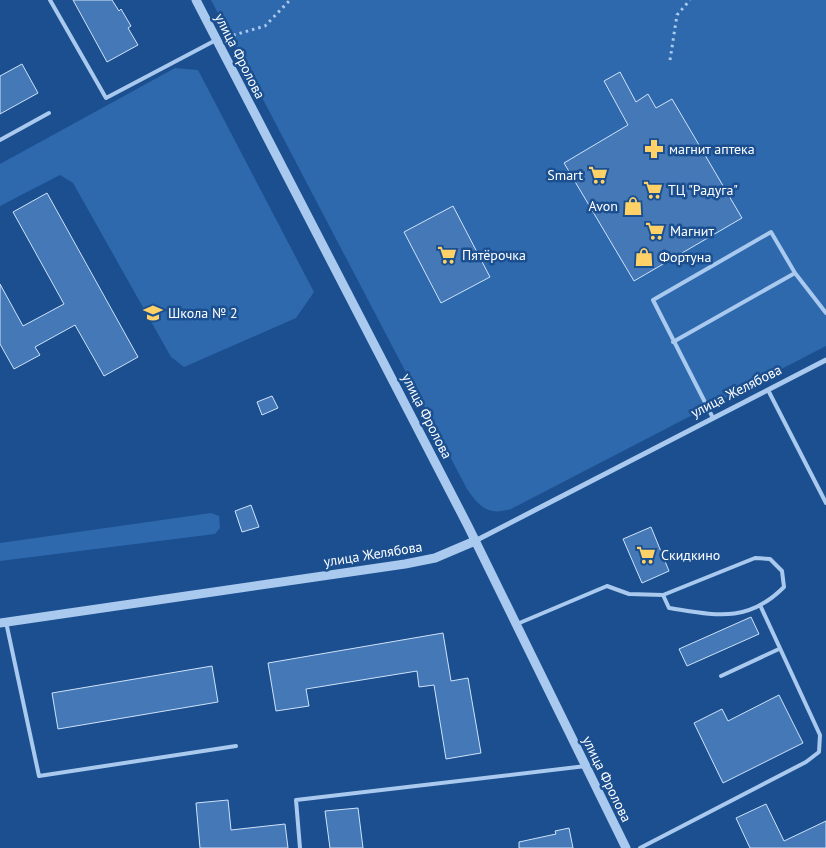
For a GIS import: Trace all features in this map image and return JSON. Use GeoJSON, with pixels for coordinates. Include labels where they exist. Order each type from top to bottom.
{"type":"FeatureCollection","features":[{"type":"Feature","properties":{"kind":"street","name":"улица Фролова"},"geometry":{"type":"LineString","coordinates":[[196,0],[475,541],[626,848]]}},
{"type":"Feature","properties":{"kind":"street","name":"улица Желябова"},"geometry":{"type":"LineString","coordinates":[[3,622],[405,564],[435,558],[475,541],[826,360]]}},
{"type":"Feature","properties":{"kind":"lane"},"geometry":{"type":"LineString","coordinates":[[50,0],[106,98],[216,40]]}},
{"type":"Feature","properties":{"kind":"lane"},"geometry":{"type":"LineString","coordinates":[[0,140],[49,113]]}},
{"type":"Feature","properties":{"kind":"lane"},"geometry":{"type":"LineString","coordinates":[[713,418],[653,300],[771,232],[795,273],[826,313]]}},
{"type":"Feature","properties":{"kind":"lane"},"geometry":{"type":"LineString","coordinates":[[673,342],[795,273]]}},
{"type":"Feature","properties":{"kind":"lane"},"geometry":{"type":"LineString","coordinates":[[768,390],[826,504]]}},
{"type":"Feature","properties":{"kind":"lane"},"geometry":{"type":"LineString","coordinates":[[516,624],[607,586],[629,594],[663,595],[755,558],[770,559],[782,571],[784,587],[772,600],[741,614],[721,615],[669,608],[663,595]]}},
{"type":"Feature","properties":{"kind":"lane"},"geometry":{"type":"LineString","coordinates":[[640,848],[806,762],[819,752],[820,736],[760,606]]}},
{"type":"Feature","properties":{"kind":"lane"},"geometry":{"type":"LineString","coordinates":[[3,622],[39,776],[236,746]]}},
{"type":"Feature","properties":{"kind":"lane"},"geometry":{"type":"LineString","coordinates":[[721,676],[779,649]]}},
{"type":"Feature","properties":{"kind":"lane"},"geometry":{"type":"LineString","coordinates":[[300,848],[296,800],[586,766]]}},
{"type":"Feature","properties":{"kind":"path"},"geometry":{"type":"LineString","coordinates":[[216,40],[265,26],[290,0]]}},
{"type":"Feature","properties":{"kind":"path"},"geometry":{"type":"LineString","coordinates":[[670,60],[677,15],[690,0]]}},
{"type":"Feature","properties":{"kind":"shaded area"},"geometry":{"type":"Polygon","coordinates":[[[211,0],[826,0],[826,346],[511,509],[497,511],[485,508],[476,501],[467,489],[211,0]]]}},
{"type":"Feature","properties":{"kind":"shaded area"},"geometry":{"type":"Polygon","coordinates":[[[175,68],[198,70],[314,292],[296,318],[184,367],[171,357],[73,183],[60,175],[0,206],[0,164],[175,68]]]}},
{"type":"Feature","properties":{"kind":"shaded area"},"geometry":{"type":"Polygon","coordinates":[[[211,513],[219,516],[220,528],[215,534],[0,561],[0,543],[211,513]]]}},
{"type":"Feature","properties":{"kind":"building"},"geometry":{"type":"Polygon","coordinates":[[[73,0],[112,0],[119,11],[121,9],[131,26],[128,28],[138,45],[107,62],[73,0]]]}},
{"type":"Feature","properties":{"kind":"building"},"geometry":{"type":"Polygon","coordinates":[[[22,64],[38,93],[0,114],[0,76],[22,64]]]}},
{"type":"Feature","properties":{"kind":"building","name":"ТЦ \"Радуга\""},"geometry":{"type":"Polygon","coordinates":[[[620,72],[636,102],[648,94],[656,108],[672,99],[742,218],[634,281],[564,163],[628,125],[604,81],[620,72]]]}},
{"type":"Feature","properties":{"kind":"building"},"geometry":{"type":"Polygon","coordinates":[[[47,193],[138,357],[104,376],[75,325],[35,347],[40,355],[14,369],[0,344],[0,284],[23,326],[64,304],[13,212],[47,193]]]}},
{"type":"Feature","properties":{"kind":"building","name":"Пятёрочка"},"geometry":{"type":"Polygon","coordinates":[[[453,206],[490,277],[441,303],[404,232],[453,206]]]}},
{"type":"Feature","properties":{"kind":"building"},"geometry":{"type":"Polygon","coordinates":[[[272,396],[278,408],[262,415],[257,402],[272,396]]]}},
{"type":"Feature","properties":{"kind":"building"},"geometry":{"type":"Polygon","coordinates":[[[251,505],[259,527],[242,532],[235,511],[251,505]]]}},
{"type":"Feature","properties":{"kind":"building","name":"Скидкино"},"geometry":{"type":"Polygon","coordinates":[[[651,527],[669,571],[642,583],[623,539],[651,527]]]}},
{"type":"Feature","properties":{"kind":"building"},"geometry":{"type":"Polygon","coordinates":[[[751,617],[759,634],[687,666],[679,649],[751,617]]]}},
{"type":"Feature","properties":{"kind":"building"},"geometry":{"type":"Polygon","coordinates":[[[443,633],[451,681],[468,678],[481,753],[446,759],[434,685],[419,687],[417,671],[306,689],[309,706],[276,711],[268,663],[443,633]]]}},
{"type":"Feature","properties":{"kind":"building"},"geometry":{"type":"Polygon","coordinates":[[[212,666],[218,702],[58,729],[52,693],[212,666]]]}},
{"type":"Feature","properties":{"kind":"building"},"geometry":{"type":"Polygon","coordinates":[[[779,695],[803,743],[723,783],[694,723],[722,709],[728,721],[779,695]]]}},
{"type":"Feature","properties":{"kind":"building"},"geometry":{"type":"Polygon","coordinates":[[[228,800],[231,830],[285,824],[288,848],[200,848],[196,803],[228,800]]]}},
{"type":"Feature","properties":{"kind":"building"},"geometry":{"type":"Polygon","coordinates":[[[766,804],[784,841],[826,821],[826,848],[750,848],[736,818],[766,804]]]}},
{"type":"Feature","properties":{"kind":"building"},"geometry":{"type":"Polygon","coordinates":[[[358,808],[363,848],[330,848],[325,811],[358,808]]]}},
{"type":"Feature","properties":{"kind":"building"},"geometry":{"type":"Polygon","coordinates":[[[569,828],[573,848],[519,848],[519,842],[556,834],[555,831],[569,828]]]}},
{"type":"Feature","properties":{"kind":"place","name":"магнит аптека"},"geometry":{"type":"Point","coordinates":[654,149]}},
{"type":"Feature","properties":{"kind":"place","name":"Smart"},"geometry":{"type":"Point","coordinates":[598,175]}},
{"type":"Feature","properties":{"kind":"place","name":"ТЦ \"Радуга\""},"geometry":{"type":"Point","coordinates":[653,190]}},
{"type":"Feature","properties":{"kind":"place","name":"Avon"},"geometry":{"type":"Point","coordinates":[633,206]}},
{"type":"Feature","properties":{"kind":"place","name":"Магнит"},"geometry":{"type":"Point","coordinates":[655,231]}},
{"type":"Feature","properties":{"kind":"place","name":"Пятёрочка"},"geometry":{"type":"Point","coordinates":[447,255]}},
{"type":"Feature","properties":{"kind":"place","name":"Фортуна"},"geometry":{"type":"Point","coordinates":[644,257]}},
{"type":"Feature","properties":{"kind":"place","name":"Школа № 2"},"geometry":{"type":"Point","coordinates":[153,313]}},
{"type":"Feature","properties":{"kind":"place","name":"Скидкино"},"geometry":{"type":"Point","coordinates":[646,555]}}]}
